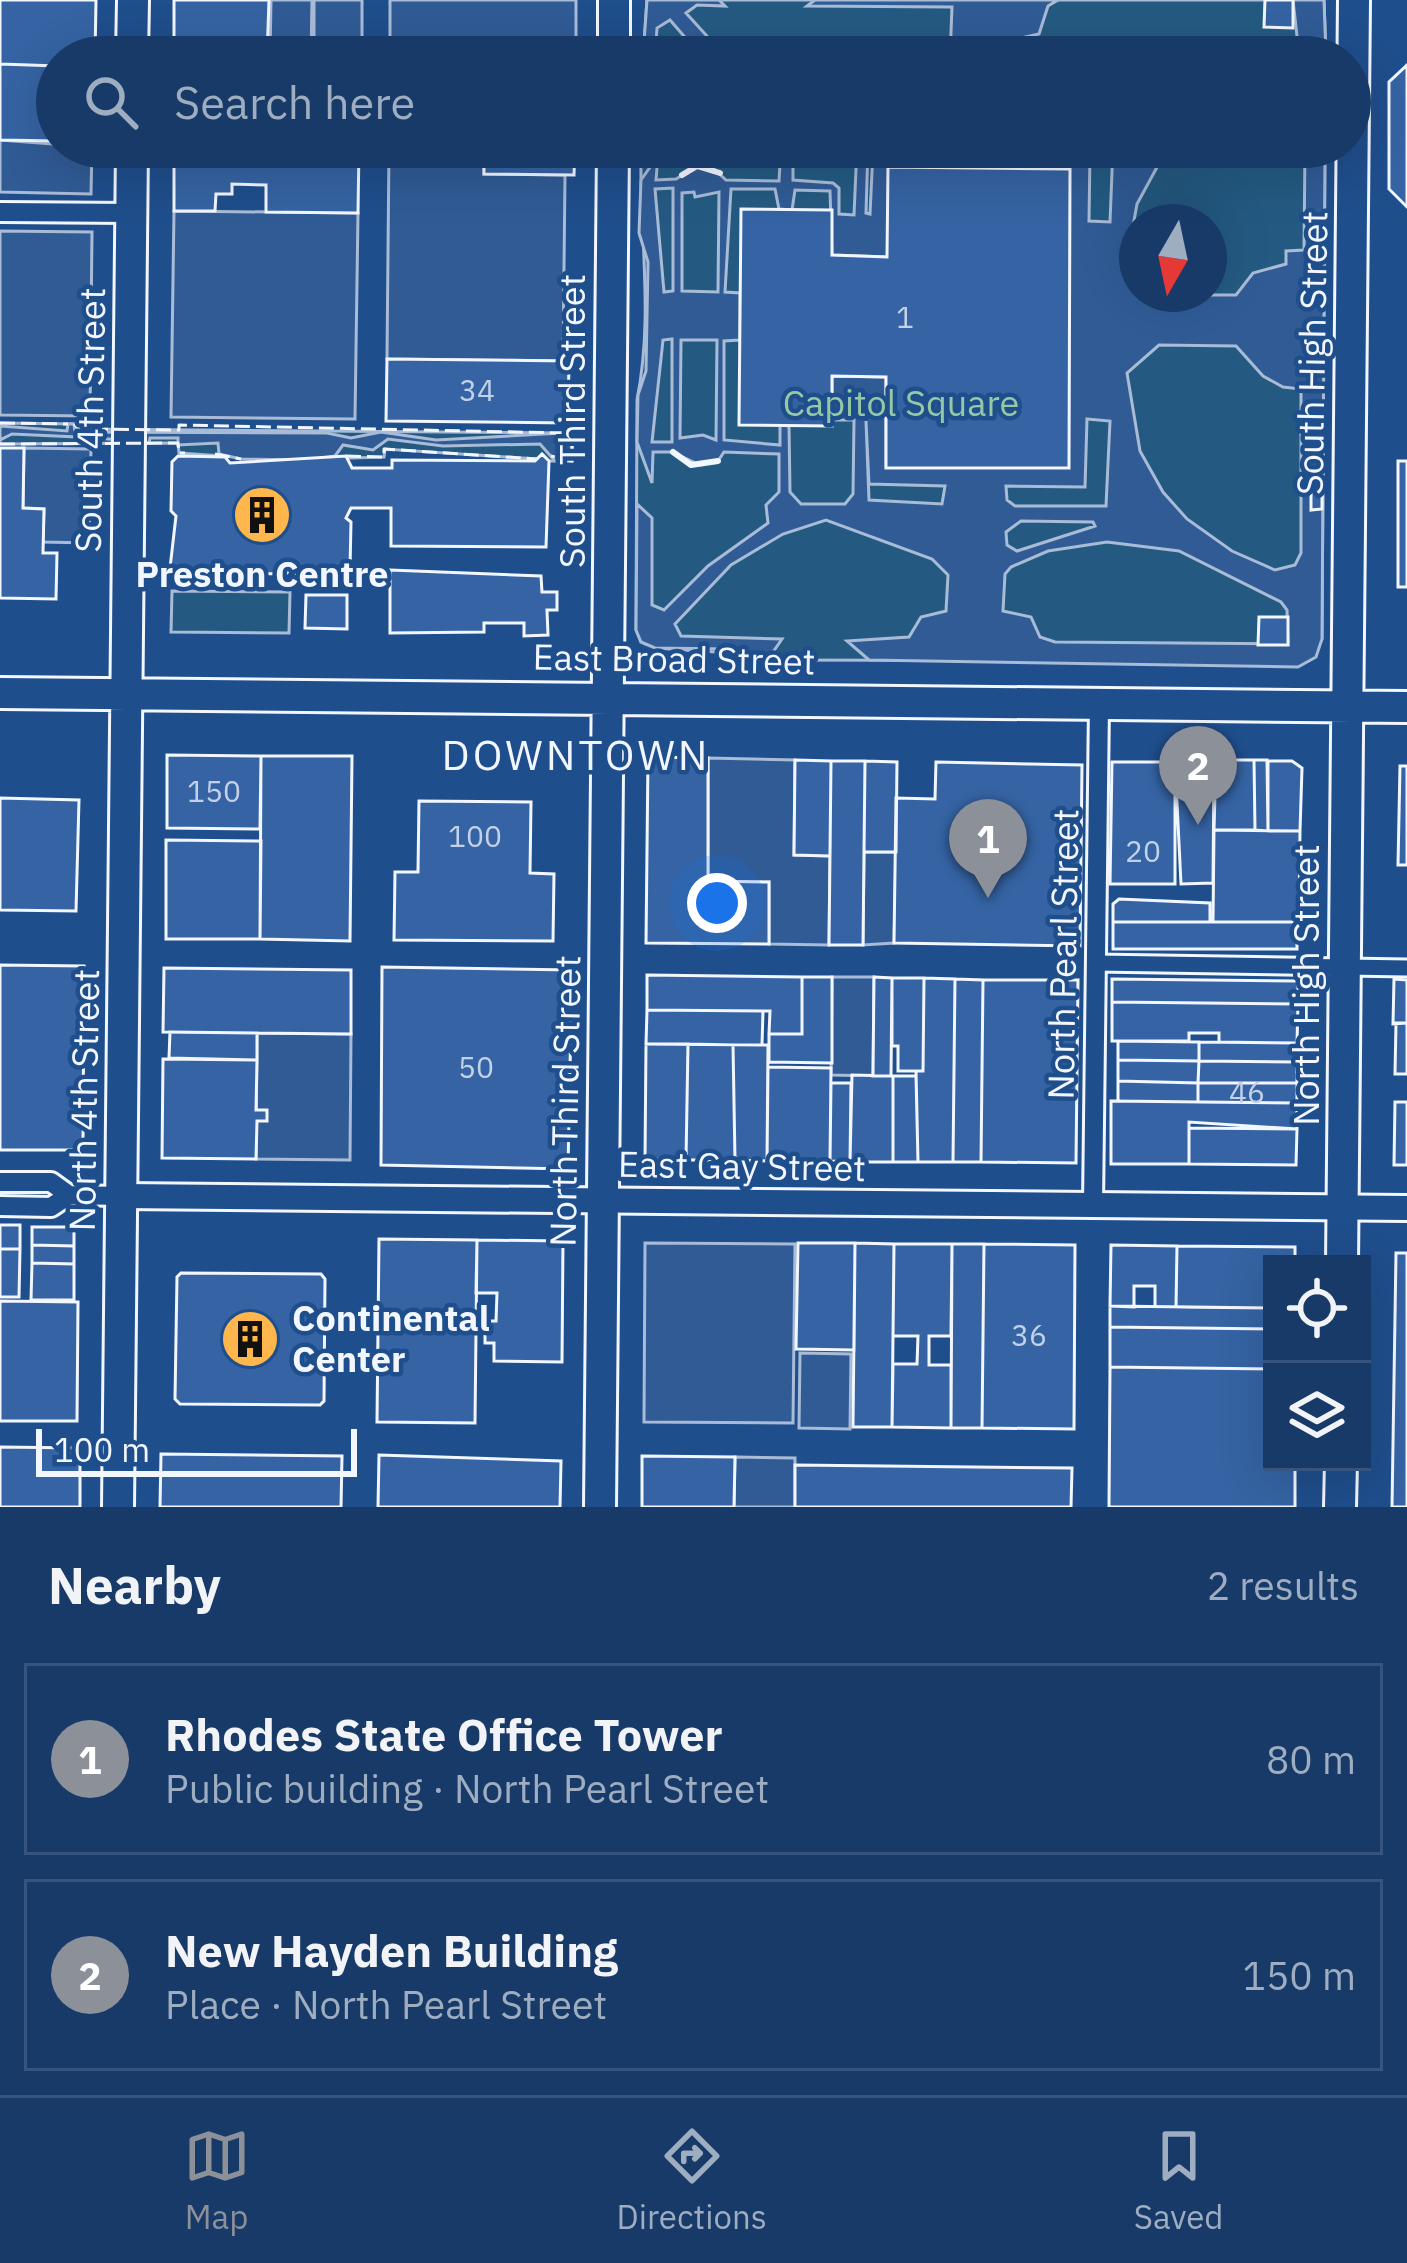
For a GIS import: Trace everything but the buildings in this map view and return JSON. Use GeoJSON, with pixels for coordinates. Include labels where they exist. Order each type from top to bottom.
{"type":"FeatureCollection","features":[{"type":"Feature","properties":{"kind":"main road"},"geometry":{"type":"LineString","coordinates":[[132,36],[133,0]]}},
{"type":"Feature","properties":{"kind":"main road"},"geometry":{"type":"LineString","coordinates":[[614,0],[614,36]]}},
{"type":"Feature","properties":{"kind":"main road","name":"South High Street"},"geometry":{"type":"LineString","coordinates":[[1354,0],[1354,36]]}},
{"type":"Feature","properties":{"kind":"main road","name":"South 4th Street"},"geometry":{"type":"LineString","coordinates":[[126,694],[131,168]]}},
{"type":"Feature","properties":{"kind":"main road","name":"South Third Street"},"geometry":{"type":"LineString","coordinates":[[609,696],[613,168]]}},
{"type":"Feature","properties":{"kind":"main road","name":"South High Street"},"geometry":{"type":"LineString","coordinates":[[1347,707],[1352,168]]}},
{"type":"Feature","properties":{"kind":"main road","name":"East Broad Street"},"geometry":{"type":"LineString","coordinates":[[0,693],[1407,707]]}},
{"type":"Feature","properties":{"kind":"main road","name":"North 4th Street"},"geometry":{"type":"LineString","coordinates":[[118,1507],[126,694]]}},
{"type":"Feature","properties":{"kind":"main road","name":"North Third Street"},"geometry":{"type":"LineString","coordinates":[[600,1507],[609,696]]}},
{"type":"Feature","properties":{"kind":"main road","name":"North High Street"},"geometry":{"type":"LineString","coordinates":[[1342,1255],[1347,707]]}},
{"type":"Feature","properties":{"kind":"main road"},"geometry":{"type":"LineString","coordinates":[[1340,1507],[1341,1471]]}},
{"type":"Feature","properties":{"kind":"street"},"geometry":{"type":"LineString","coordinates":[[0,212],[131,213]]}},
{"type":"Feature","properties":{"kind":"street","name":"North Pearl Street"},"geometry":{"type":"LineString","coordinates":[[1094,1205],[1099,704]]}},
{"type":"Feature","properties":{"kind":"street"},"geometry":{"type":"LineString","coordinates":[[1096,963],[1345,963],[1407,968]]}},
{"type":"Feature","properties":{"kind":"street","name":"East Gay Street"},"geometry":{"type":"LineString","coordinates":[[0,1182],[51,1182],[69,1195],[121,1196],[1407,1208]]}},
{"type":"Feature","properties":{"kind":"street","name":"East Gay Street"},"geometry":{"type":"LineString","coordinates":[[0,1206],[51,1207],[69,1195]]}},
{"type":"Feature","properties":{"kind":"green space"},"geometry":{"type":"Polygon","coordinates":[[[647,0],[1324,0],[1325,36],[644,36],[647,0]]]}},
{"type":"Feature","properties":{"kind":"green space","name":"Capitol Square"},"geometry":{"type":"Polygon","coordinates":[[[641,168],[1325,168],[1322,639],[1308,661],[751,660],[641,642],[636,630],[637,400],[645,337],[641,168]]]}},
{"type":"Feature","properties":{"kind":"green space"},"geometry":{"type":"Polygon","coordinates":[[[0,423],[79,424],[80,429],[562,433],[572,440],[572,461],[549,461],[542,454],[537,459],[385,449],[384,457],[283,460],[179,453],[178,443],[0,444],[0,423]]]}},
{"type":"Feature","properties":{"kind":"green space"},"geometry":{"type":"Polygon","coordinates":[[[172,591],[290,592],[289,633],[171,632],[172,591]]]}},
{"type":"Feature","properties":{"kind":"shaded area"},"geometry":{"type":"Polygon","coordinates":[[[271,0],[312,0],[311,36],[270,36],[271,0]]]}},
{"type":"Feature","properties":{"kind":"shaded area"},"geometry":{"type":"Polygon","coordinates":[[[314,0],[362,0],[362,36],[314,36],[314,0]]]}},
{"type":"Feature","properties":{"kind":"shaded area"},"geometry":{"type":"Polygon","coordinates":[[[390,0],[576,0],[576,36],[390,36],[390,0]]]}},
{"type":"Feature","properties":{"kind":"shaded area"},"geometry":{"type":"Polygon","coordinates":[[[647,0],[719,0],[725,6],[697,5],[686,13],[707,36],[684,36],[670,20],[657,28],[656,36],[644,36],[647,0]]]}},
{"type":"Feature","properties":{"kind":"shaded area"},"geometry":{"type":"Polygon","coordinates":[[[815,0],[1058,0],[1048,6],[1039,34],[1030,36],[951,36],[952,7],[807,6],[815,0]]]}},
{"type":"Feature","properties":{"kind":"shaded area"},"geometry":{"type":"Polygon","coordinates":[[[1293,0],[1324,0],[1325,36],[1297,36],[1293,0]]]}},
{"type":"Feature","properties":{"kind":"shaded area"},"geometry":{"type":"Polygon","coordinates":[[[0,140],[36,143],[36,168],[92,168],[91,194],[0,192],[0,140]]]}},
{"type":"Feature","properties":{"kind":"shaded area"},"geometry":{"type":"Polygon","coordinates":[[[389,168],[484,168],[484,174],[565,175],[563,361],[387,359],[389,168]]]}},
{"type":"Feature","properties":{"kind":"shaded area"},"geometry":{"type":"Polygon","coordinates":[[[650,168],[657,168],[656,180],[676,179],[694,168],[715,170],[726,180],[779,181],[780,168],[793,168],[793,180],[833,183],[839,188],[839,214],[854,215],[856,168],[867,168],[866,213],[870,214],[872,168],[1090,168],[1089,221],[1110,222],[1112,168],[1157,168],[1137,204],[1119,204],[1119,312],[1227,312],[1227,295],[1236,295],[1253,273],[1286,264],[1286,251],[1304,250],[1305,168],[1325,168],[1322,639],[1316,657],[1298,667],[869,660],[847,641],[909,637],[921,617],[946,611],[948,575],[932,559],[826,520],[783,534],[731,565],[675,624],[681,636],[782,639],[771,655],[751,660],[728,649],[655,648],[641,642],[636,630],[637,504],[652,518],[652,605],[664,610],[708,566],[768,523],[766,505],[779,492],[779,454],[724,452],[718,461],[700,465],[672,452],[653,452],[652,483],[637,442],[638,395],[646,371],[648,262],[639,233],[641,180],[650,168]],[[673,188],[655,189],[664,292],[673,291],[673,188]],[[731,189],[725,292],[740,293],[740,340],[724,341],[724,440],[780,445],[780,425],[789,426],[790,492],[801,504],[845,504],[853,494],[854,420],[832,420],[832,376],[886,377],[886,468],[887,257],[832,255],[830,191],[795,190],[792,210],[779,209],[775,189],[731,189]],[[694,192],[682,193],[682,291],[718,292],[719,192],[695,197],[694,192]],[[672,339],[663,340],[652,442],[672,442],[672,339]],[[681,340],[680,438],[703,435],[716,440],[717,340],[681,340]],[[1159,345],[1127,373],[1140,451],[1163,492],[1187,519],[1232,551],[1275,570],[1295,565],[1301,553],[1301,389],[1283,387],[1263,376],[1236,346],[1159,345]],[[1087,419],[1085,487],[1006,486],[1007,500],[1015,506],[1106,506],[1110,421],[1087,419]],[[866,421],[869,500],[942,504],[945,486],[869,484],[866,421]],[[1021,521],[1006,532],[1007,545],[1017,551],[1095,526],[1093,522],[1021,521]],[[1107,542],[1048,551],[1005,574],[1003,611],[1031,617],[1040,637],[1055,642],[1288,644],[1287,610],[1281,602],[1179,551],[1107,542]]]}},
{"type":"Feature","properties":{"kind":"shaded area"},"geometry":{"type":"Polygon","coordinates":[[[174,211],[358,213],[355,419],[171,417],[174,211]]]}},
{"type":"Feature","properties":{"kind":"shaded area"},"geometry":{"type":"Polygon","coordinates":[[[0,231],[92,232],[90,416],[0,415],[0,231]]]}},
{"type":"Feature","properties":{"kind":"shaded area"},"geometry":{"type":"Polygon","coordinates":[[[68,424],[74,424],[75,432],[327,433],[351,438],[381,432],[436,440],[562,433],[572,440],[572,461],[555,461],[540,444],[443,446],[388,439],[373,450],[343,445],[335,456],[308,460],[241,459],[219,454],[218,443],[178,445],[178,438],[150,438],[149,443],[12,434],[0,440],[0,426],[67,431],[68,424]]]}},
{"type":"Feature","properties":{"kind":"shaded area"},"geometry":{"type":"Polygon","coordinates":[[[24,448],[91,449],[89,543],[43,542],[44,509],[23,508],[24,448]]]}},
{"type":"Feature","properties":{"kind":"shaded area"},"geometry":{"type":"Polygon","coordinates":[[[708,758],[795,760],[794,855],[830,856],[829,945],[769,944],[769,882],[708,881],[708,758]]]}},
{"type":"Feature","properties":{"kind":"shaded area"},"geometry":{"type":"Polygon","coordinates":[[[864,852],[896,852],[894,943],[863,945],[864,852]]]}},
{"type":"Feature","properties":{"kind":"shaded area"},"geometry":{"type":"Polygon","coordinates":[[[832,977],[874,977],[873,1076],[831,1075],[832,977]]]}},
{"type":"Feature","properties":{"kind":"shaded area"},"geometry":{"type":"Polygon","coordinates":[[[257,1033],[351,1034],[350,1160],[256,1159],[257,1033]]]}},
{"type":"Feature","properties":{"kind":"shaded area"},"geometry":{"type":"Polygon","coordinates":[[[645,1243],[795,1244],[793,1423],[644,1422],[645,1243]]]}},
{"type":"Feature","properties":{"kind":"shaded area"},"geometry":{"type":"Polygon","coordinates":[[[800,1353],[851,1354],[850,1429],[799,1428],[800,1353]]]}},
{"type":"Feature","properties":{"kind":"shaded area"},"geometry":{"type":"Polygon","coordinates":[[[735,1457],[795,1458],[795,1507],[734,1507],[735,1457]]]}},
{"type":"Feature","properties":{"kind":"fence"},"geometry":{"type":"LineString","coordinates":[[0,423],[68,424]]}},
{"type":"Feature","properties":{"kind":"fence"},"geometry":{"type":"LineString","coordinates":[[74,424],[79,429],[179,430],[179,425],[562,433],[572,440],[572,461],[551,456]]}},
{"type":"Feature","properties":{"kind":"fence"},"geometry":{"type":"LineString","coordinates":[[0,444],[178,443],[179,453],[185,453]]}},
{"type":"Feature","properties":{"kind":"fence"},"geometry":{"type":"LineString","coordinates":[[346,456],[384,457],[384,449],[537,459]]}},
{"type":"Feature","properties":{"kind":"fence"},"geometry":{"type":"LineString","coordinates":[[215,454],[241,459]]}},
{"type":"Feature","properties":{"kind":"wall"},"geometry":{"type":"LineString","coordinates":[[682,175],[694,168]]}},
{"type":"Feature","properties":{"kind":"wall"},"geometry":{"type":"LineString","coordinates":[[704,168],[720,173]]}},
{"type":"Feature","properties":{"kind":"wall"},"geometry":{"type":"LineString","coordinates":[[673,452],[691,465],[718,461]]}},
{"type":"Feature","properties":{"kind":"place","name":"Preston Centre"},"geometry":{"type":"Point","coordinates":[262,515]}},
{"type":"Feature","properties":{"kind":"place","name":"New Hayden Building"},"geometry":{"type":"Point","coordinates":[1198,825]}},
{"type":"Feature","properties":{"kind":"place","name":"Rhodes State Office Tower"},"geometry":{"type":"Point","coordinates":[988,898]}},
{"type":"Feature","properties":{"kind":"place","name":"Continental Center"},"geometry":{"type":"Point","coordinates":[250,1339]}},
{"type":"Feature","properties":{"kind":"district","name":"DOWNTOWN"},"geometry":{"type":"Point","coordinates":[576,755]}}]}
